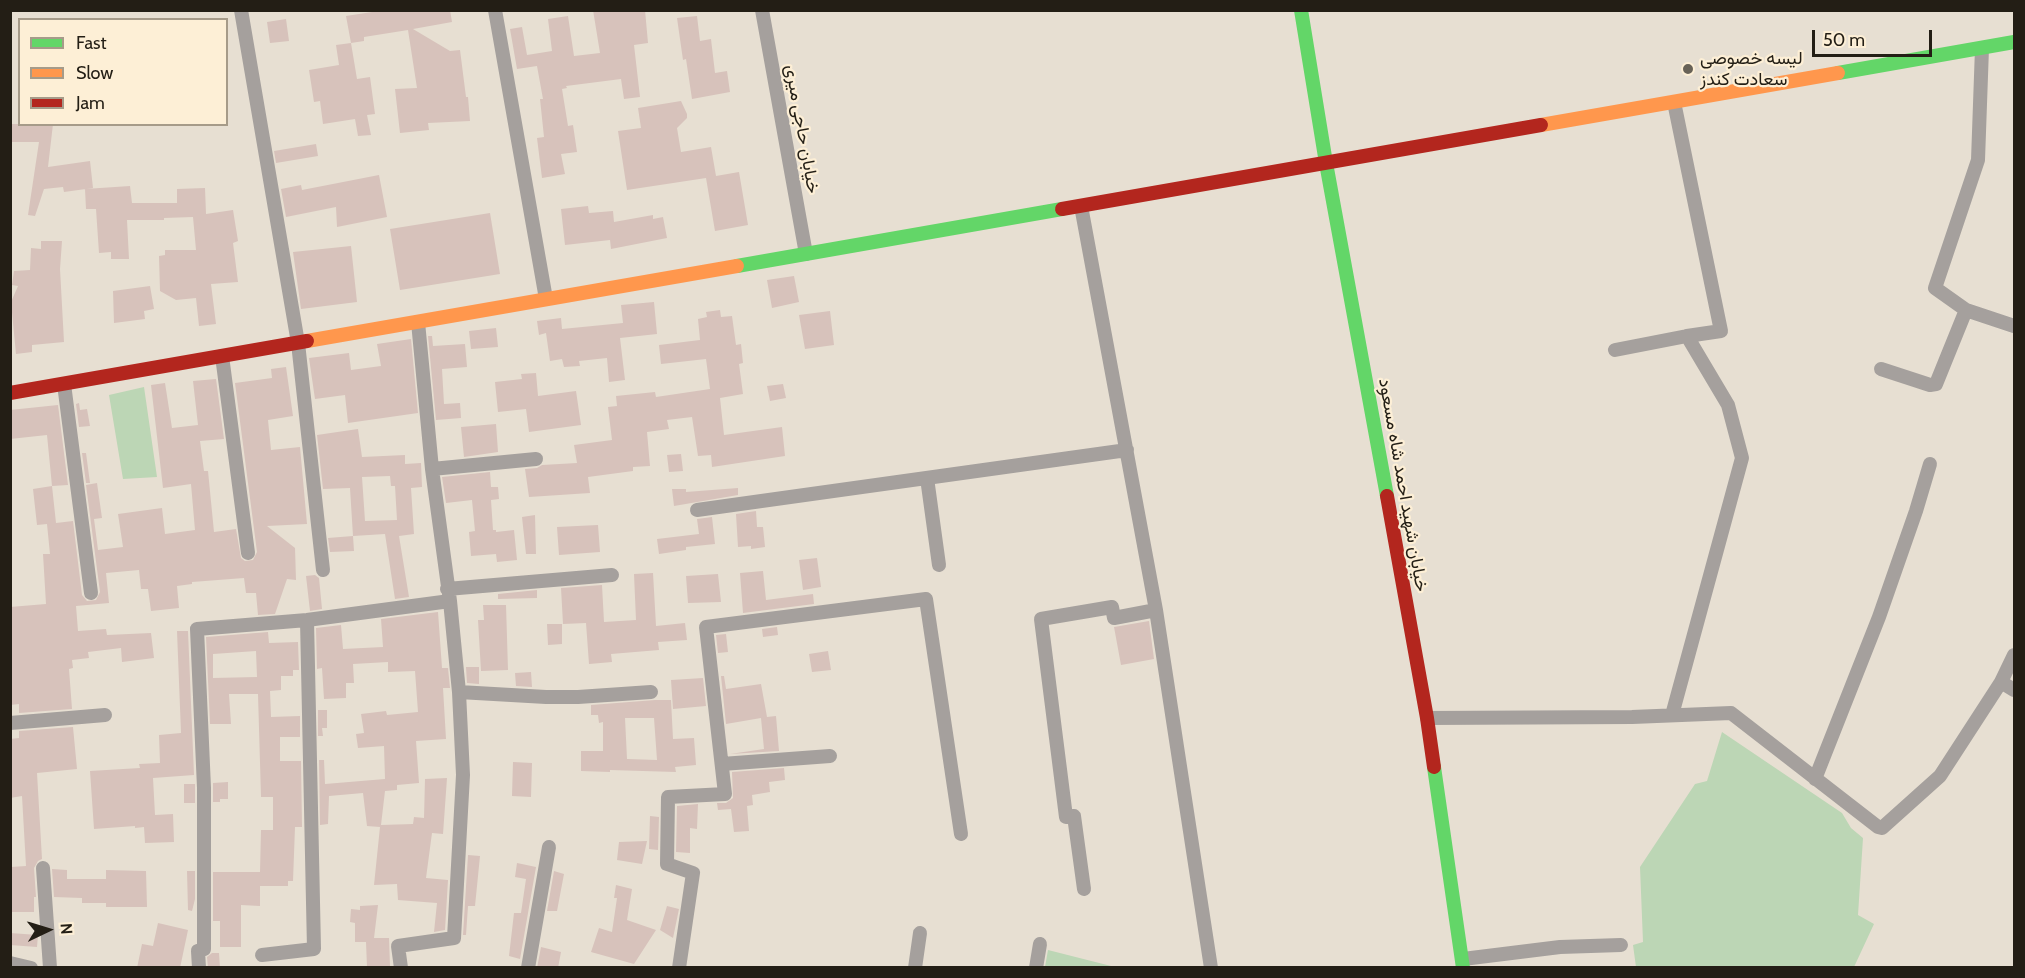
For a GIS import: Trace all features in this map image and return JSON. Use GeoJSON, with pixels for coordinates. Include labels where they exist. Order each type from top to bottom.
{"type":"FeatureCollection","features":[{"type":"Feature","properties":{"kind":"street"},"geometry":{"type":"LineString","coordinates":[[241,10],[298,343],[323,570]]}},
{"type":"Feature","properties":{"kind":"street"},"geometry":{"type":"LineString","coordinates":[[495,10],[546,300]]}},
{"type":"Feature","properties":{"kind":"street","name":"خیابان حاجی میری"},"geometry":{"type":"LineString","coordinates":[[762,10],[806,254]]}},
{"type":"Feature","properties":{"kind":"street","name":"خیابان شهید احمد شاه مسعود"},"geometry":{"type":"LineString","coordinates":[[1301,10],[1326,163],[1427,718],[1463,963]]}},
{"type":"Feature","properties":{"kind":"street"},"geometry":{"type":"LineString","coordinates":[[10,393],[2014,42]]}},
{"type":"Feature","properties":{"kind":"street"},"geometry":{"type":"LineString","coordinates":[[1982,48],[1978,160],[1935,288],[1966,310],[2014,326]]}},
{"type":"Feature","properties":{"kind":"street"},"geometry":{"type":"LineString","coordinates":[[1614,350],[1721,331],[1674,102]]}},
{"type":"Feature","properties":{"kind":"street"},"geometry":{"type":"LineString","coordinates":[[1082,206],[1156,609],[1211,968]]}},
{"type":"Feature","properties":{"kind":"street"},"geometry":{"type":"LineString","coordinates":[[1881,369],[1930,385],[1936,384],[1966,310]]}},
{"type":"Feature","properties":{"kind":"street"},"geometry":{"type":"LineString","coordinates":[[400,968],[398,946],[454,938],[463,775],[459,692],[432,470],[418,322]]}},
{"type":"Feature","properties":{"kind":"street"},"geometry":{"type":"LineString","coordinates":[[1672,715],[1742,458],[1728,405],[1688,336]]}},
{"type":"Feature","properties":{"kind":"street"},"geometry":{"type":"LineString","coordinates":[[222,356],[248,553]]}},
{"type":"Feature","properties":{"kind":"street"},"geometry":{"type":"LineString","coordinates":[[64,384],[91,592]]}},
{"type":"Feature","properties":{"kind":"street"},"geometry":{"type":"LineString","coordinates":[[697,510],[1127,450]]}},
{"type":"Feature","properties":{"kind":"street"},"geometry":{"type":"LineString","coordinates":[[432,470],[536,459]]}},
{"type":"Feature","properties":{"kind":"street"},"geometry":{"type":"LineString","coordinates":[[1815,779],[1879,617],[1930,464]]}},
{"type":"Feature","properties":{"kind":"street"},"geometry":{"type":"LineString","coordinates":[[927,478],[939,565]]}},
{"type":"Feature","properties":{"kind":"street"},"geometry":{"type":"LineString","coordinates":[[199,968],[198,951],[204,949],[204,788],[197,629],[307,620],[449,595],[612,575]]}},
{"type":"Feature","properties":{"kind":"street"},"geometry":{"type":"LineString","coordinates":[[679,968],[693,873],[667,864],[668,797],[725,794],[706,627],[926,599],[961,834]]}},
{"type":"Feature","properties":{"kind":"street"},"geometry":{"type":"LineString","coordinates":[[1084,890],[1074,816],[1066,817],[1041,619],[1112,607],[1114,618],[1156,609]]}},
{"type":"Feature","properties":{"kind":"street"},"geometry":{"type":"LineString","coordinates":[[262,955],[314,949],[307,620]]}},
{"type":"Feature","properties":{"kind":"street"},"geometry":{"type":"LineString","coordinates":[[1427,718],[1731,713],[1882,828],[1940,776],[2001,682],[2014,656]]}},
{"type":"Feature","properties":{"kind":"street"},"geometry":{"type":"LineString","coordinates":[[2001,682],[2014,690]]}},
{"type":"Feature","properties":{"kind":"street"},"geometry":{"type":"LineString","coordinates":[[459,692],[546,698],[651,693]]}},
{"type":"Feature","properties":{"kind":"street"},"geometry":{"type":"LineString","coordinates":[[10,723],[105,715]]}},
{"type":"Feature","properties":{"kind":"street"},"geometry":{"type":"LineString","coordinates":[[722,764],[830,756]]}},
{"type":"Feature","properties":{"kind":"street"},"geometry":{"type":"LineString","coordinates":[[528,968],[549,847]]}},
{"type":"Feature","properties":{"kind":"street"},"geometry":{"type":"LineString","coordinates":[[44,868],[50,968]]}},
{"type":"Feature","properties":{"kind":"street"},"geometry":{"type":"LineString","coordinates":[[915,968],[920,933]]}},
{"type":"Feature","properties":{"kind":"street"},"geometry":{"type":"LineString","coordinates":[[1036,968],[1040,944]]}},
{"type":"Feature","properties":{"kind":"street"},"geometry":{"type":"LineString","coordinates":[[1463,963],[1560,947],[1621,945]]}},
{"type":"Feature","properties":{"kind":"street"},"geometry":{"type":"LineString","coordinates":[[10,963],[32,968]]}},
{"type":"Feature","properties":{"kind":"green space"},"geometry":{"type":"Polygon","coordinates":[[[144,387],[157,477],[123,479],[109,395],[144,387]]]}},
{"type":"Feature","properties":{"kind":"green space"},"geometry":{"type":"Polygon","coordinates":[[[1722,732],[1842,813],[1851,828],[1863,838],[1858,915],[1874,924],[1854,967],[1636,967],[1633,945],[1643,942],[1640,867],[1695,784],[1707,781],[1722,732]]]}},
{"type":"Feature","properties":{"kind":"green space"},"geometry":{"type":"Polygon","coordinates":[[[1048,950],[1115,967],[1045,967],[1048,950]]]}},
{"type":"Feature","properties":{"kind":"building"},"geometry":{"type":"Polygon","coordinates":[[[385,10],[450,10],[452,22],[413,29],[450,51],[460,50],[470,121],[428,123],[429,130],[400,133],[395,89],[417,88],[408,30],[364,37],[364,41],[351,43],[346,16],[385,10]]]}},
{"type":"Feature","properties":{"kind":"building"},"geometry":{"type":"Polygon","coordinates":[[[593,10],[645,10],[648,43],[634,45],[640,97],[624,99],[621,79],[566,86],[567,88],[562,89],[568,126],[573,125],[577,152],[561,154],[565,174],[542,178],[537,138],[544,137],[540,99],[543,99],[537,66],[517,69],[510,29],[522,27],[527,55],[552,51],[548,19],[568,16],[574,56],[600,53],[593,10]]]}},
{"type":"Feature","properties":{"kind":"building"},"geometry":{"type":"Polygon","coordinates":[[[697,16],[700,41],[711,39],[715,73],[727,71],[730,92],[692,99],[677,18],[697,16]]]}},
{"type":"Feature","properties":{"kind":"building"},"geometry":{"type":"Polygon","coordinates":[[[286,19],[289,41],[270,43],[267,22],[286,19]]]}},
{"type":"Feature","properties":{"kind":"building"},"geometry":{"type":"Polygon","coordinates":[[[351,43],[357,79],[370,77],[375,114],[367,115],[371,135],[358,136],[355,119],[323,124],[320,101],[314,102],[309,70],[339,65],[336,45],[351,43]]]}},
{"type":"Feature","properties":{"kind":"building"},"geometry":{"type":"Polygon","coordinates":[[[681,101],[687,118],[677,128],[681,152],[711,147],[716,176],[739,172],[748,225],[715,231],[706,178],[627,190],[618,131],[641,128],[638,108],[681,101]]]}},
{"type":"Feature","properties":{"kind":"building"},"geometry":{"type":"Polygon","coordinates":[[[12,124],[53,126],[48,167],[90,161],[93,188],[64,192],[63,187],[44,189],[35,216],[28,215],[39,142],[12,142],[12,124]]]}},
{"type":"Feature","properties":{"kind":"building"},"geometry":{"type":"Polygon","coordinates":[[[316,144],[318,156],[276,163],[274,151],[316,144]]]}},
{"type":"Feature","properties":{"kind":"building"},"geometry":{"type":"Polygon","coordinates":[[[379,175],[387,217],[337,227],[336,207],[286,217],[281,189],[301,185],[302,190],[379,175]]]}},
{"type":"Feature","properties":{"kind":"building"},"geometry":{"type":"Polygon","coordinates":[[[130,186],[132,203],[177,203],[177,189],[205,188],[206,214],[233,210],[238,241],[233,243],[238,282],[211,284],[216,324],[199,326],[196,298],[176,300],[160,291],[159,256],[165,255],[165,250],[196,250],[193,217],[127,220],[129,259],[111,259],[111,252],[99,253],[96,209],[86,209],[85,189],[130,186]]]}},
{"type":"Feature","properties":{"kind":"building"},"geometry":{"type":"Polygon","coordinates":[[[588,206],[589,213],[613,211],[614,222],[653,215],[653,219],[663,217],[667,238],[611,249],[610,240],[565,245],[561,209],[588,206]]]}},
{"type":"Feature","properties":{"kind":"building"},"geometry":{"type":"Polygon","coordinates":[[[490,213],[500,274],[400,290],[390,229],[490,213]]]}},
{"type":"Feature","properties":{"kind":"building"},"geometry":{"type":"Polygon","coordinates":[[[41,241],[62,241],[60,269],[64,342],[32,345],[32,352],[16,354],[11,302],[18,286],[12,285],[14,271],[30,270],[31,248],[41,249],[41,241]]]}},
{"type":"Feature","properties":{"kind":"building"},"geometry":{"type":"Polygon","coordinates":[[[351,246],[357,302],[301,309],[293,252],[351,246]]]}},
{"type":"Feature","properties":{"kind":"building"},"geometry":{"type":"Polygon","coordinates":[[[794,276],[799,302],[772,308],[767,280],[794,276]]]}},
{"type":"Feature","properties":{"kind":"building"},"geometry":{"type":"Polygon","coordinates":[[[150,286],[154,309],[144,311],[145,319],[114,323],[113,291],[150,286]]]}},
{"type":"Feature","properties":{"kind":"building"},"geometry":{"type":"Polygon","coordinates":[[[654,302],[657,334],[620,338],[625,380],[609,382],[607,358],[579,361],[580,366],[564,367],[562,359],[550,361],[546,333],[539,335],[537,321],[561,318],[562,329],[623,323],[621,305],[654,302]]]}},
{"type":"Feature","properties":{"kind":"building"},"geometry":{"type":"Polygon","coordinates":[[[720,310],[721,317],[732,316],[736,345],[741,344],[743,363],[739,364],[743,394],[720,398],[724,435],[782,427],[785,456],[712,467],[711,455],[698,456],[692,417],[667,420],[669,429],[647,432],[650,466],[633,467],[633,471],[588,477],[590,493],[529,497],[525,469],[542,465],[577,463],[574,445],[612,440],[608,407],[617,406],[616,396],[655,392],[656,397],[710,389],[706,359],[661,364],[659,345],[700,340],[698,319],[707,317],[706,312],[720,310]]]}},
{"type":"Feature","properties":{"kind":"building"},"geometry":{"type":"Polygon","coordinates":[[[830,311],[834,345],[805,349],[799,315],[830,311]]]}},
{"type":"Feature","properties":{"kind":"building"},"geometry":{"type":"Polygon","coordinates":[[[496,328],[498,347],[471,349],[469,331],[496,328]]]}},
{"type":"Feature","properties":{"kind":"building"},"geometry":{"type":"Polygon","coordinates":[[[428,336],[432,336],[433,346],[465,344],[467,367],[442,369],[444,404],[460,403],[461,418],[436,420],[428,336]]]}},
{"type":"Feature","properties":{"kind":"building"},"geometry":{"type":"Polygon","coordinates":[[[411,339],[418,413],[348,423],[345,395],[315,399],[309,358],[349,353],[351,370],[381,366],[377,344],[411,339]]]}},
{"type":"Feature","properties":{"kind":"building"},"geometry":{"type":"Polygon","coordinates":[[[286,367],[293,416],[268,420],[271,450],[300,447],[307,524],[267,526],[295,548],[296,580],[287,579],[275,614],[258,615],[256,593],[246,593],[244,578],[192,582],[192,584],[177,586],[179,608],[151,611],[148,589],[141,589],[139,570],[106,573],[109,603],[76,606],[78,631],[106,629],[107,635],[151,633],[154,658],[122,662],[121,648],[88,652],[89,658],[72,660],[73,668],[69,669],[72,709],[19,713],[19,704],[10,705],[10,607],[46,604],[43,554],[50,554],[47,524],[37,525],[33,489],[52,486],[56,523],[73,521],[82,595],[87,601],[96,600],[100,592],[86,485],[97,483],[102,518],[94,519],[98,550],[123,547],[118,514],[162,508],[165,534],[195,530],[191,484],[163,488],[151,385],[165,383],[172,428],[198,425],[193,381],[216,379],[224,439],[200,441],[204,471],[208,471],[214,532],[236,529],[241,558],[245,561],[253,560],[257,552],[235,383],[272,378],[271,369],[286,367]]]}},
{"type":"Feature","properties":{"kind":"building"},"geometry":{"type":"Polygon","coordinates":[[[536,373],[538,396],[576,391],[581,425],[529,432],[526,409],[498,412],[495,382],[522,379],[521,374],[536,373]]]}},
{"type":"Feature","properties":{"kind":"building"},"geometry":{"type":"Polygon","coordinates":[[[783,384],[786,398],[770,401],[767,386],[783,384]]]}},
{"type":"Feature","properties":{"kind":"building"},"geometry":{"type":"Polygon","coordinates":[[[79,403],[80,410],[87,409],[90,426],[79,427],[76,404],[79,403]]]}},
{"type":"Feature","properties":{"kind":"building"},"geometry":{"type":"Polygon","coordinates":[[[58,405],[68,485],[52,486],[47,435],[10,439],[10,410],[58,405]]]}},
{"type":"Feature","properties":{"kind":"building"},"geometry":{"type":"Polygon","coordinates":[[[496,424],[498,452],[464,457],[461,427],[496,424]]]}},
{"type":"Feature","properties":{"kind":"building"},"geometry":{"type":"Polygon","coordinates":[[[358,429],[362,457],[405,455],[405,464],[421,463],[422,487],[411,488],[414,534],[399,536],[409,597],[395,599],[385,534],[353,536],[350,488],[323,489],[317,435],[358,429]],[[390,476],[362,477],[365,521],[397,520],[395,486],[391,486],[390,476]]]}},
{"type":"Feature","properties":{"kind":"building"},"geometry":{"type":"Polygon","coordinates":[[[82,453],[86,453],[90,483],[86,483],[82,453]]]}},
{"type":"Feature","properties":{"kind":"building"},"geometry":{"type":"Polygon","coordinates":[[[681,454],[683,471],[669,472],[667,455],[681,454]]]}},
{"type":"Feature","properties":{"kind":"building"},"geometry":{"type":"Polygon","coordinates":[[[490,472],[491,487],[498,487],[499,499],[491,500],[493,530],[496,532],[514,530],[517,560],[497,562],[496,554],[471,556],[469,532],[475,531],[472,500],[446,503],[442,477],[490,472]]]}},
{"type":"Feature","properties":{"kind":"building"},"geometry":{"type":"Polygon","coordinates":[[[738,488],[738,495],[674,506],[672,489],[686,489],[686,492],[738,488]]]}},
{"type":"Feature","properties":{"kind":"building"},"geometry":{"type":"Polygon","coordinates":[[[756,511],[757,527],[763,527],[765,547],[751,549],[751,546],[738,547],[736,514],[756,511]]]}},
{"type":"Feature","properties":{"kind":"building"},"geometry":{"type":"Polygon","coordinates":[[[535,515],[536,554],[526,554],[522,517],[535,515]]]}},
{"type":"Feature","properties":{"kind":"building"},"geometry":{"type":"Polygon","coordinates":[[[712,517],[715,544],[686,547],[686,550],[659,554],[657,539],[699,534],[697,519],[712,517]]]}},
{"type":"Feature","properties":{"kind":"building"},"geometry":{"type":"Polygon","coordinates":[[[598,525],[600,552],[559,555],[557,527],[598,525]]]}},
{"type":"Feature","properties":{"kind":"building"},"geometry":{"type":"Polygon","coordinates":[[[353,536],[354,551],[330,552],[328,538],[353,536]]]}},
{"type":"Feature","properties":{"kind":"building"},"geometry":{"type":"Polygon","coordinates":[[[817,558],[821,587],[803,590],[799,560],[817,558]]]}},
{"type":"Feature","properties":{"kind":"building"},"geometry":{"type":"Polygon","coordinates":[[[763,571],[766,600],[813,594],[814,604],[743,613],[740,573],[763,571]]]}},
{"type":"Feature","properties":{"kind":"building"},"geometry":{"type":"Polygon","coordinates":[[[653,573],[656,626],[685,623],[687,640],[658,642],[659,650],[611,654],[612,662],[589,664],[586,623],[563,624],[561,588],[602,585],[604,622],[636,620],[634,574],[653,573]]]}},
{"type":"Feature","properties":{"kind":"building"},"geometry":{"type":"Polygon","coordinates":[[[718,574],[721,602],[688,603],[686,576],[718,574]]]}},
{"type":"Feature","properties":{"kind":"building"},"geometry":{"type":"Polygon","coordinates":[[[315,575],[319,578],[322,609],[310,611],[306,576],[315,575]]]}},
{"type":"Feature","properties":{"kind":"building"},"geometry":{"type":"Polygon","coordinates":[[[537,590],[537,598],[498,599],[498,594],[537,590]]]}},
{"type":"Feature","properties":{"kind":"building"},"geometry":{"type":"Polygon","coordinates":[[[483,605],[506,605],[508,670],[481,671],[478,620],[484,620],[483,605]]]}},
{"type":"Feature","properties":{"kind":"building"},"geometry":{"type":"Polygon","coordinates":[[[438,612],[442,668],[448,668],[450,688],[443,688],[446,739],[416,741],[419,783],[397,785],[397,790],[385,791],[381,825],[413,824],[414,817],[424,818],[425,779],[447,778],[443,834],[432,833],[426,878],[448,880],[445,930],[434,932],[437,903],[398,900],[397,884],[374,885],[380,827],[367,826],[363,793],[329,796],[328,824],[320,825],[319,760],[324,760],[325,784],[385,779],[384,746],[358,748],[356,734],[364,733],[361,714],[386,711],[387,715],[418,712],[415,671],[388,672],[388,662],[353,664],[354,683],[346,683],[346,698],[324,699],[322,668],[317,669],[316,628],[341,625],[343,649],[383,647],[381,619],[438,612]]]}},
{"type":"Feature","properties":{"kind":"building"},"geometry":{"type":"Polygon","coordinates":[[[1149,621],[1154,659],[1121,665],[1114,627],[1149,621]]]}},
{"type":"Feature","properties":{"kind":"building"},"geometry":{"type":"Polygon","coordinates":[[[547,624],[562,624],[562,644],[548,645],[547,624]]]}},
{"type":"Feature","properties":{"kind":"building"},"geometry":{"type":"Polygon","coordinates":[[[777,627],[778,635],[763,637],[762,629],[777,627]]]}},
{"type":"Feature","properties":{"kind":"building"},"geometry":{"type":"Polygon","coordinates":[[[177,631],[188,631],[194,775],[153,778],[155,815],[173,814],[174,842],[145,843],[144,827],[94,829],[90,771],[140,768],[139,764],[160,763],[159,735],[181,733],[177,631]]]}},
{"type":"Feature","properties":{"kind":"building"},"geometry":{"type":"Polygon","coordinates":[[[268,632],[269,643],[298,642],[299,670],[293,670],[293,676],[281,676],[281,690],[270,691],[271,717],[300,716],[300,737],[280,737],[280,761],[301,761],[302,827],[295,827],[293,881],[288,881],[288,886],[260,886],[260,906],[241,905],[241,947],[220,947],[220,921],[213,921],[213,872],[260,872],[261,830],[273,830],[273,797],[261,797],[258,694],[229,694],[231,724],[210,724],[206,637],[268,632]],[[256,651],[213,654],[213,678],[257,677],[256,651]]]}},
{"type":"Feature","properties":{"kind":"building"},"geometry":{"type":"Polygon","coordinates":[[[726,634],[728,652],[718,653],[716,635],[726,634]]]}},
{"type":"Feature","properties":{"kind":"building"},"geometry":{"type":"Polygon","coordinates":[[[828,651],[831,670],[812,672],[809,654],[828,651]]]}},
{"type":"Feature","properties":{"kind":"building"},"geometry":{"type":"Polygon","coordinates":[[[466,667],[479,667],[479,684],[467,683],[466,667]]]}},
{"type":"Feature","properties":{"kind":"building"},"geometry":{"type":"Polygon","coordinates":[[[531,672],[532,687],[516,686],[515,673],[531,672]]]}},
{"type":"Feature","properties":{"kind":"building"},"geometry":{"type":"Polygon","coordinates":[[[721,676],[724,676],[726,689],[761,684],[767,717],[776,716],[779,751],[730,754],[764,749],[761,718],[726,724],[721,676]]]}},
{"type":"Feature","properties":{"kind":"building"},"geometry":{"type":"Polygon","coordinates":[[[703,678],[706,706],[673,709],[671,680],[703,678]]]}},
{"type":"Feature","properties":{"kind":"building"},"geometry":{"type":"Polygon","coordinates":[[[671,700],[673,739],[694,738],[696,765],[675,767],[676,772],[581,771],[581,751],[603,751],[603,722],[599,723],[598,715],[591,715],[591,705],[671,700]],[[625,718],[627,759],[657,760],[654,718],[625,718]]]}},
{"type":"Feature","properties":{"kind":"building"},"geometry":{"type":"Polygon","coordinates":[[[318,710],[327,710],[327,728],[322,728],[323,736],[318,736],[318,710]]]}},
{"type":"Feature","properties":{"kind":"building"},"geometry":{"type":"Polygon","coordinates":[[[73,727],[77,769],[37,773],[42,859],[34,868],[36,897],[34,897],[34,912],[11,912],[11,867],[26,866],[22,796],[10,798],[10,739],[19,738],[19,731],[73,727]]]}},
{"type":"Feature","properties":{"kind":"building"},"geometry":{"type":"Polygon","coordinates":[[[513,762],[532,763],[531,797],[512,796],[513,762]]]}},
{"type":"Feature","properties":{"kind":"building"},"geometry":{"type":"Polygon","coordinates":[[[784,768],[785,780],[769,782],[770,792],[752,795],[753,805],[747,806],[749,831],[734,832],[731,809],[718,810],[717,803],[726,803],[733,798],[732,772],[784,768]]]}},
{"type":"Feature","properties":{"kind":"building"},"geometry":{"type":"Polygon","coordinates":[[[228,782],[228,799],[213,802],[213,783],[228,782]]]}},
{"type":"Feature","properties":{"kind":"building"},"geometry":{"type":"Polygon","coordinates":[[[184,784],[195,784],[195,803],[184,803],[184,784]]]}},
{"type":"Feature","properties":{"kind":"building"},"geometry":{"type":"Polygon","coordinates":[[[698,804],[697,829],[690,828],[690,853],[676,852],[677,806],[698,804]]]}},
{"type":"Feature","properties":{"kind":"building"},"geometry":{"type":"Polygon","coordinates":[[[650,816],[659,817],[658,850],[649,849],[650,816]]]}},
{"type":"Feature","properties":{"kind":"building"},"geometry":{"type":"Polygon","coordinates":[[[647,841],[642,864],[617,860],[619,842],[647,841]]]}},
{"type":"Feature","properties":{"kind":"building"},"geometry":{"type":"Polygon","coordinates":[[[468,855],[480,856],[475,906],[468,906],[466,935],[463,935],[468,855]]]}},
{"type":"Feature","properties":{"kind":"building"},"geometry":{"type":"Polygon","coordinates":[[[517,863],[536,867],[520,959],[509,956],[514,913],[521,913],[526,879],[515,877],[517,863]]]}},
{"type":"Feature","properties":{"kind":"building"},"geometry":{"type":"Polygon","coordinates":[[[52,869],[67,870],[67,879],[106,879],[106,870],[146,871],[147,907],[106,907],[106,903],[82,903],[82,898],[54,897],[52,869]]]}},
{"type":"Feature","properties":{"kind":"building"},"geometry":{"type":"Polygon","coordinates":[[[187,871],[195,871],[195,899],[192,911],[188,910],[187,871]]]}},
{"type":"Feature","properties":{"kind":"building"},"geometry":{"type":"Polygon","coordinates":[[[554,871],[564,874],[557,911],[547,911],[554,871]]]}},
{"type":"Feature","properties":{"kind":"building"},"geometry":{"type":"Polygon","coordinates":[[[616,885],[632,889],[627,920],[656,930],[634,964],[591,952],[599,928],[612,932],[617,898],[614,898],[616,885]]]}},
{"type":"Feature","properties":{"kind":"building"},"geometry":{"type":"Polygon","coordinates":[[[378,905],[374,938],[389,938],[390,966],[367,967],[366,942],[355,942],[355,923],[350,922],[351,909],[360,910],[360,906],[378,905]]]}},
{"type":"Feature","properties":{"kind":"building"},"geometry":{"type":"Polygon","coordinates":[[[667,906],[679,909],[673,938],[660,930],[667,906]]]}},
{"type":"Feature","properties":{"kind":"building"},"geometry":{"type":"Polygon","coordinates":[[[158,923],[188,930],[180,968],[137,968],[142,944],[153,946],[158,923]]]}},
{"type":"Feature","properties":{"kind":"building"},"geometry":{"type":"Polygon","coordinates":[[[10,933],[38,935],[37,947],[10,945],[10,933]]]}},
{"type":"Feature","properties":{"kind":"building"},"geometry":{"type":"Polygon","coordinates":[[[541,947],[561,952],[558,968],[537,968],[541,947]]]}},
{"type":"Feature","properties":{"kind":"building"},"geometry":{"type":"Polygon","coordinates":[[[212,953],[219,953],[220,968],[208,968],[207,957],[212,953]]]}},
{"type":"Feature","properties":{"kind":"traffic: fast"},"geometry":{"type":"LineString","coordinates":[[1301,10],[1326,163],[1387,496]]}},
{"type":"Feature","properties":{"kind":"traffic: fast"},"geometry":{"type":"LineString","coordinates":[[1838,73],[2014,42]]}},
{"type":"Feature","properties":{"kind":"traffic: fast"},"geometry":{"type":"LineString","coordinates":[[737,266],[1062,209]]}},
{"type":"Feature","properties":{"kind":"traffic: fast"},"geometry":{"type":"LineString","coordinates":[[1434,767],[1463,968]]}},
{"type":"Feature","properties":{"kind":"traffic: slow"},"geometry":{"type":"LineString","coordinates":[[1541,125],[1838,73]]}},
{"type":"Feature","properties":{"kind":"traffic: slow"},"geometry":{"type":"LineString","coordinates":[[307,341],[737,266]]}},
{"type":"Feature","properties":{"kind":"traffic: jam"},"geometry":{"type":"LineString","coordinates":[[1062,209],[1541,125]]}},
{"type":"Feature","properties":{"kind":"traffic: jam"},"geometry":{"type":"LineString","coordinates":[[10,393],[307,341]]}},
{"type":"Feature","properties":{"kind":"traffic: jam"},"geometry":{"type":"LineString","coordinates":[[1387,496],[1434,767]]}},
{"type":"Feature","properties":{"kind":"place","name":"لیسه خصوصی سعادت کندز"},"geometry":{"type":"Point","coordinates":[1688,69]}}]}
